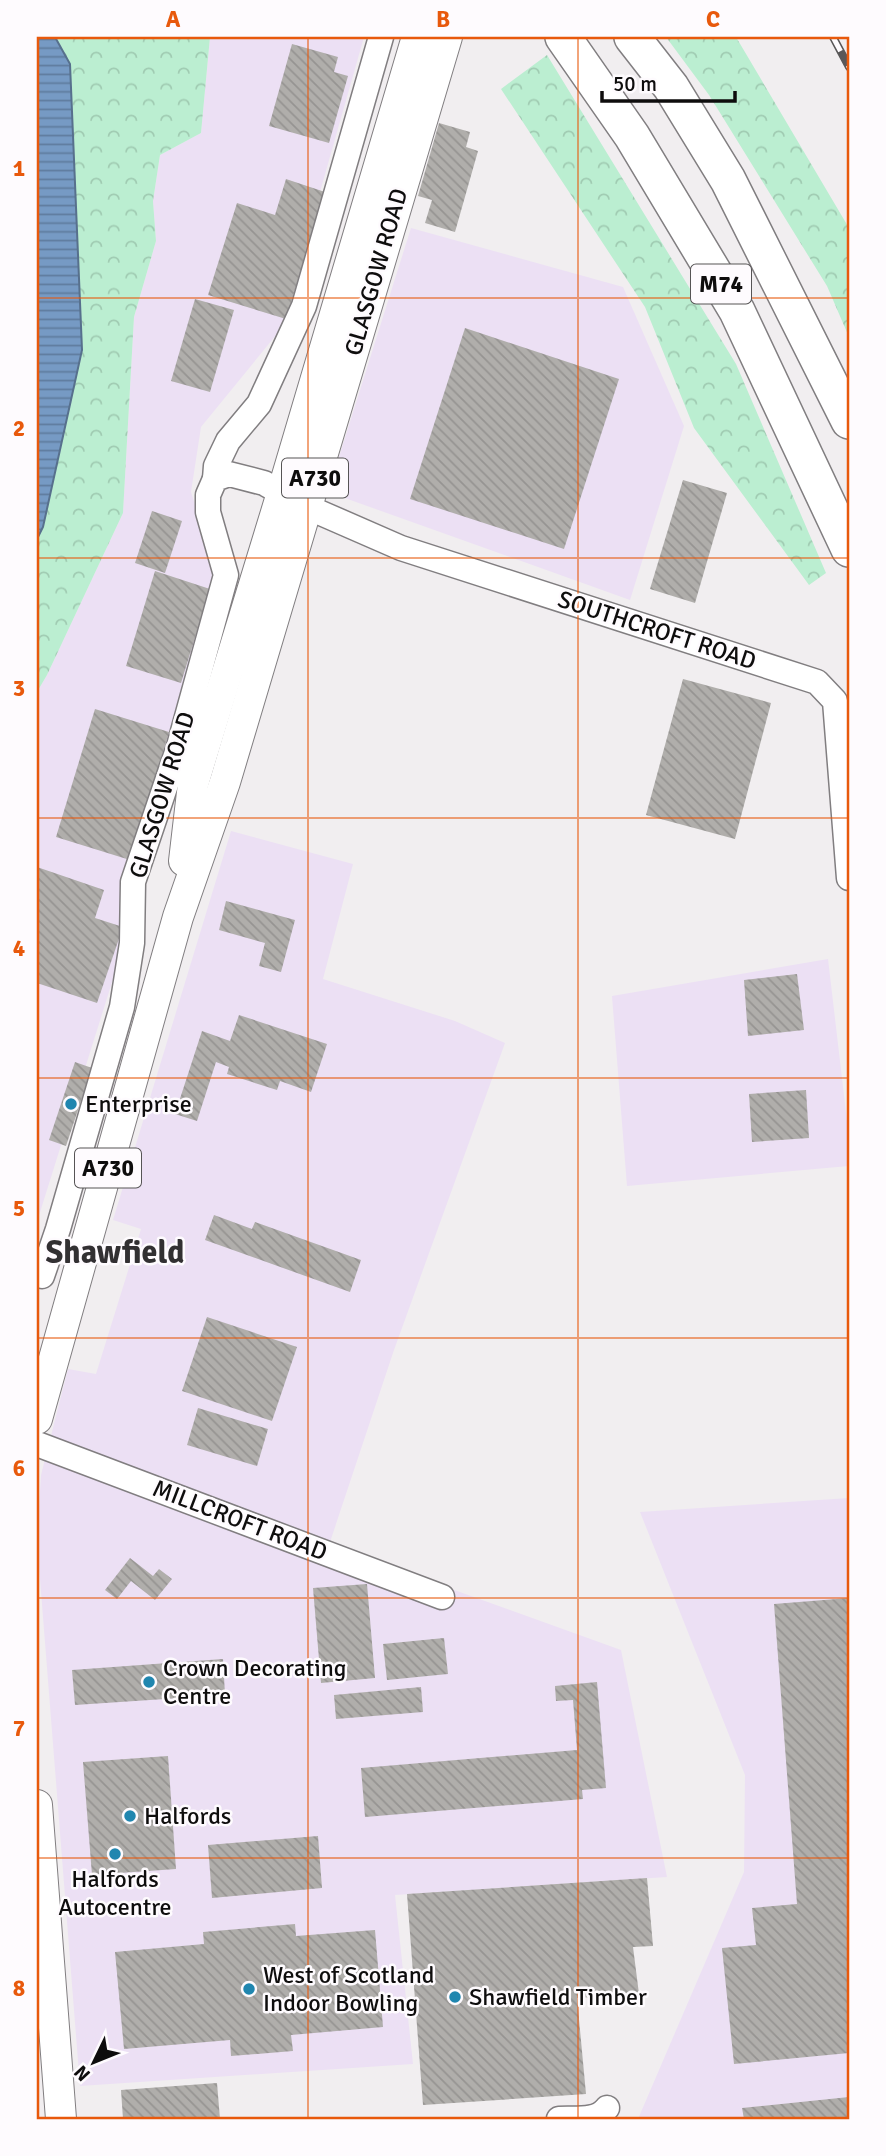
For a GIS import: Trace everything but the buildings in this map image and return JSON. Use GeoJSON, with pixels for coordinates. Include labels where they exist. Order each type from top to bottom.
{"type":"FeatureCollection","features":[{"type":"Feature","properties":{"kind":"highway","name":"M74"},"geometry":{"type":"LineString","coordinates":[[563,37],[632,136],[737,311],[849,549]]}},
{"type":"Feature","properties":{"kind":"highway","name":"M74"},"geometry":{"type":"LineString","coordinates":[[632,37],[671,88],[728,180],[849,421]]}},
{"type":"Feature","properties":{"kind":"main road","name":"GLASGOW ROAD"},"geometry":{"type":"LineString","coordinates":[[295,500],[417,37]]}},
{"type":"Feature","properties":{"kind":"main road","name":"GLASGOW ROAD"},"geometry":{"type":"LineString","coordinates":[[37,1419],[178,917],[193,784],[295,500],[447,37]]}},
{"type":"Feature","properties":{"kind":"main road"},"geometry":{"type":"LineString","coordinates":[[37,1805],[61,2119]]}},
{"type":"Feature","properties":{"kind":"street","name":"GLASGOW ROAD"},"geometry":{"type":"LineString","coordinates":[[42,1276],[122,1007],[132,943],[133,882],[179,746],[226,575],[208,512],[208,495],[215,479],[216,466],[228,441],[259,404],[304,306],[381,37]]}},
{"type":"Feature","properties":{"kind":"street"},"geometry":{"type":"LineString","coordinates":[[215,479],[229,474],[264,483],[295,500]]}},
{"type":"Feature","properties":{"kind":"street","name":"SOUTHCROFT ROAD"},"geometry":{"type":"LineString","coordinates":[[295,500],[401,548],[817,682],[835,701],[849,878]]}},
{"type":"Feature","properties":{"kind":"street","name":"MILLCROFT ROAD"},"geometry":{"type":"LineString","coordinates":[[37,1444],[442,1597]]}},
{"type":"Feature","properties":{"kind":"street"},"geometry":{"type":"LineString","coordinates":[[559,2119],[595,2117],[607,2108]]}},
{"type":"Feature","properties":{"kind":"shaded area"},"geometry":{"type":"Polygon","coordinates":[[[210,37],[364,37],[281,329],[201,427],[191,492],[218,576],[148,867],[37,1222],[37,692],[123,513],[134,317],[156,241],[153,201],[160,155],[201,133],[210,37]]]}},
{"type":"Feature","properties":{"kind":"shaded area"},"geometry":{"type":"Polygon","coordinates":[[[411,228],[623,287],[684,426],[630,600],[328,492],[411,228]]]}},
{"type":"Feature","properties":{"kind":"shaded area"},"geometry":{"type":"Polygon","coordinates":[[[231,831],[353,864],[323,979],[455,1021],[505,1043],[394,1350],[329,1545],[621,1650],[667,1877],[395,1895],[413,2064],[80,2086],[37,1541],[41,1475],[68,1369],[96,1374],[141,1229],[113,1220],[231,831]]]}},
{"type":"Feature","properties":{"kind":"shaded area"},"geometry":{"type":"Polygon","coordinates":[[[828,959],[849,1138],[849,1166],[627,1186],[612,996],[828,959]]]}},
{"type":"Feature","properties":{"kind":"shaded area"},"geometry":{"type":"Polygon","coordinates":[[[849,1498],[849,2119],[638,2119],[744,1872],[745,1775],[640,1512],[849,1498]]]}},
{"type":"Feature","properties":{"kind":"green space"},"geometry":{"type":"Polygon","coordinates":[[[55,37],[210,37],[201,133],[160,155],[153,201],[156,241],[134,317],[123,513],[37,692],[37,539],[43,527],[82,350],[70,64],[55,37]]]}},
{"type":"Feature","properties":{"kind":"green space"},"geometry":{"type":"Polygon","coordinates":[[[666,37],[736,37],[849,228],[849,337],[827,286],[709,95],[666,37]]]}},
{"type":"Feature","properties":{"kind":"green space"},"geometry":{"type":"Polygon","coordinates":[[[547,55],[736,364],[826,573],[809,585],[694,428],[645,307],[501,89],[547,55]]]}},
{"type":"Feature","properties":{"kind":"water"},"geometry":{"type":"Polygon","coordinates":[[[37,37],[55,37],[70,64],[82,350],[43,527],[37,539],[37,37]]]}},
{"type":"Feature","properties":{"kind":"railway"},"geometry":{"type":"LineString","coordinates":[[833,37],[849,67]]}},
{"type":"Feature","properties":{"kind":"place","name":"Enterprise"},"geometry":{"type":"Point","coordinates":[71,1104]}},
{"type":"Feature","properties":{"kind":"place","name":"Crown Decorating Centre"},"geometry":{"type":"Point","coordinates":[149,1682]}},
{"type":"Feature","properties":{"kind":"place","name":"Halfords"},"geometry":{"type":"Point","coordinates":[130,1816]}},
{"type":"Feature","properties":{"kind":"place","name":"Halfords Autocentre"},"geometry":{"type":"Point","coordinates":[115,1854]}},
{"type":"Feature","properties":{"kind":"place","name":"West of Scotland Indoor Bowling"},"geometry":{"type":"Point","coordinates":[249,1989]}},
{"type":"Feature","properties":{"kind":"place","name":"Shawfield Timber"},"geometry":{"type":"Point","coordinates":[455,1997]}},
{"type":"Feature","properties":{"kind":"district","name":"Shawfield"},"geometry":{"type":"Point","coordinates":[115,1252]}}]}
